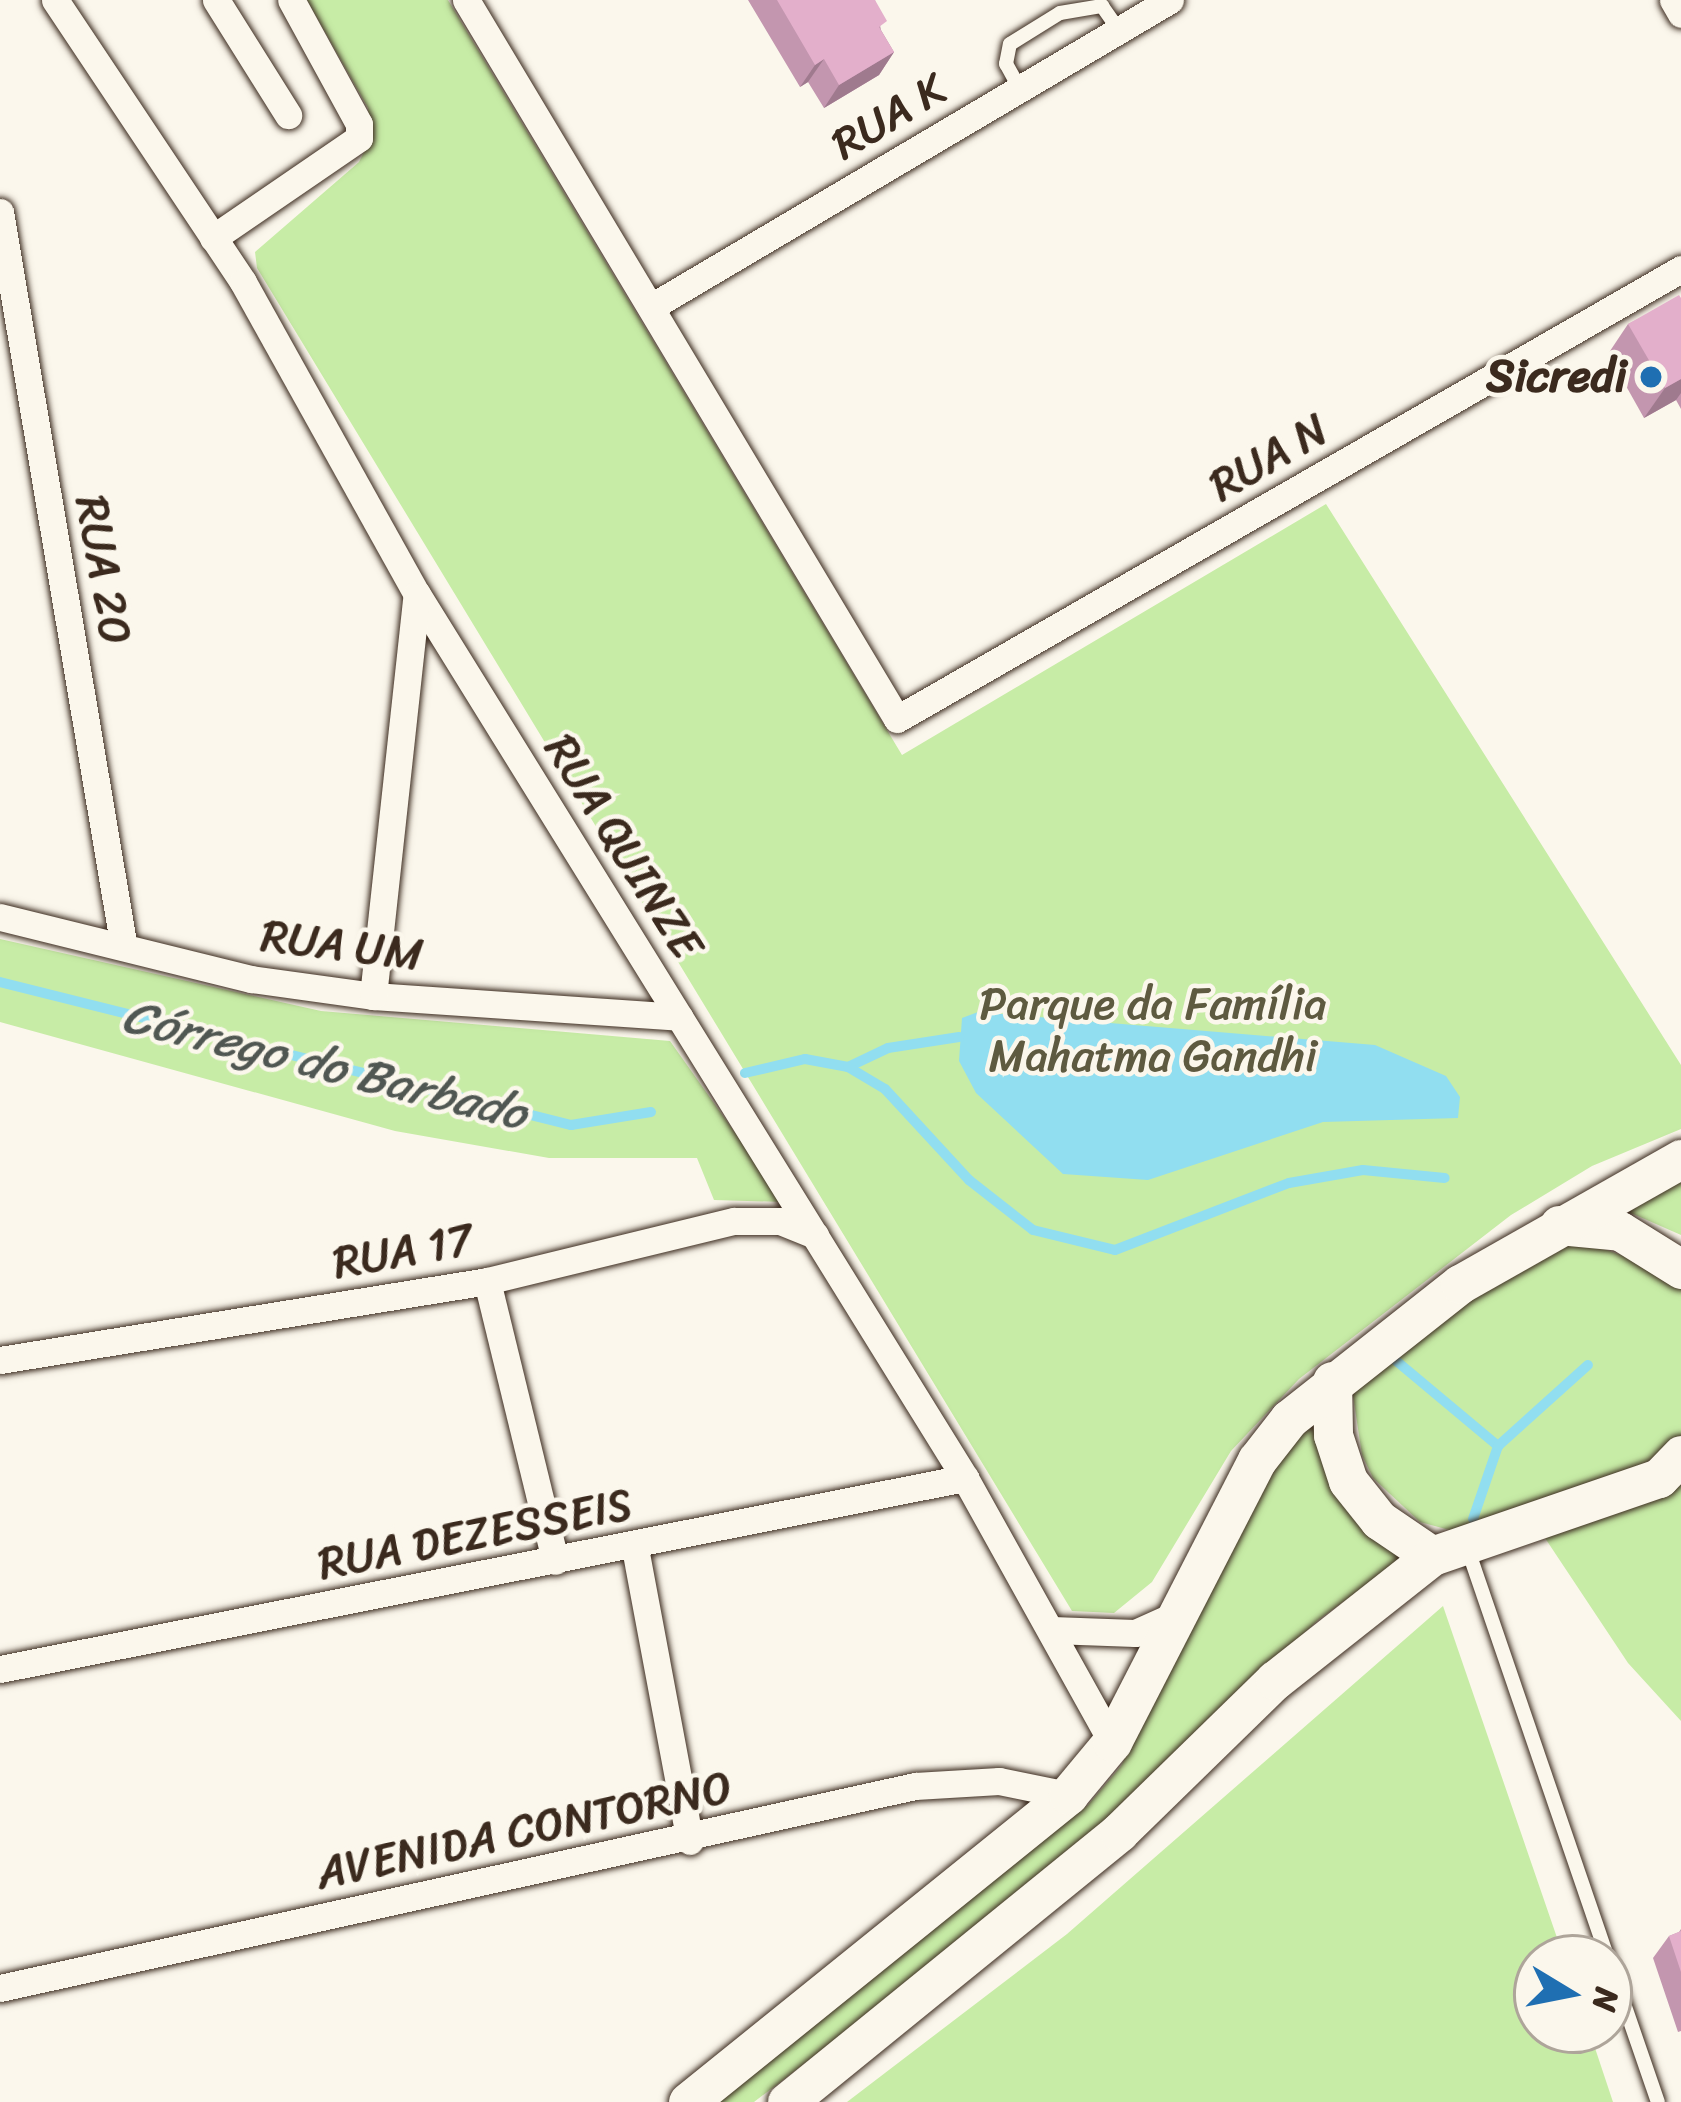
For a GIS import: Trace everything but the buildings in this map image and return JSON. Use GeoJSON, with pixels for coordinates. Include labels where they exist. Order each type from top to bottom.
{"type":"FeatureCollection","features":[{"type":"Feature","properties":{"kind":"main road"},"geometry":{"type":"LineString","coordinates":[[688,2102],[1068,1795],[1112,1742],[1171,1617],[1257,1460],[1332,1381],[1460,1284],[1681,1159]]}},
{"type":"Feature","properties":{"kind":"main road"},"geometry":{"type":"LineString","coordinates":[[1559,1225],[1620,1231],[1681,1270]]}},
{"type":"Feature","properties":{"kind":"main road"},"geometry":{"type":"LineString","coordinates":[[1332,1381],[1333,1435],[1348,1481],[1379,1520],[1449,1551]]}},
{"type":"Feature","properties":{"kind":"main road"},"geometry":{"type":"LineString","coordinates":[[787,2102],[1119,1832],[1275,1680],[1449,1551],[1659,1478],[1681,1455]]}},
{"type":"Feature","properties":{"kind":"street","name":"RUA QUINZE"},"geometry":{"type":"LineString","coordinates":[[55,0],[213,238],[417,594],[965,1478],[1112,1742]]}},
{"type":"Feature","properties":{"kind":"street"},"geometry":{"type":"LineString","coordinates":[[216,0],[288,115]]}},
{"type":"Feature","properties":{"kind":"street"},"geometry":{"type":"LineString","coordinates":[[213,238],[359,138],[291,0]]}},
{"type":"Feature","properties":{"kind":"street"},"geometry":{"type":"LineString","coordinates":[[466,0],[651,307]]}},
{"type":"Feature","properties":{"kind":"street","name":"RUA K"},"geometry":{"type":"LineString","coordinates":[[651,307],[1170,0]]}},
{"type":"Feature","properties":{"kind":"street"},"geometry":{"type":"LineString","coordinates":[[1673,0],[1681,14]]}},
{"type":"Feature","properties":{"kind":"street","name":"RUA 20"},"geometry":{"type":"LineString","coordinates":[[0,212],[123,942]]}},
{"type":"Feature","properties":{"kind":"street","name":"RUA N"},"geometry":{"type":"LineString","coordinates":[[651,307],[897,718],[1681,269]]}},
{"type":"Feature","properties":{"kind":"street"},"geometry":{"type":"LineString","coordinates":[[373,996],[417,594]]}},
{"type":"Feature","properties":{"kind":"street","name":"RUA UM"},"geometry":{"type":"LineString","coordinates":[[0,917],[123,942],[251,979],[373,996],[679,1017]]}},
{"type":"Feature","properties":{"kind":"street","name":"RUA 17"},"geometry":{"type":"LineString","coordinates":[[0,1360],[487,1281],[734,1222],[780,1221],[815,1235]]}},
{"type":"Feature","properties":{"kind":"street"},"geometry":{"type":"LineString","coordinates":[[487,1281],[555,1561]]}},
{"type":"Feature","properties":{"kind":"street","name":"RUA DEZESSEIS"},"geometry":{"type":"LineString","coordinates":[[0,1669],[635,1548],[965,1478]]}},
{"type":"Feature","properties":{"kind":"street"},"geometry":{"type":"LineString","coordinates":[[635,1548],[690,1841]]}},
{"type":"Feature","properties":{"kind":"street"},"geometry":{"type":"LineString","coordinates":[[1052,1630],[1135,1633],[1171,1617]]}},
{"type":"Feature","properties":{"kind":"street","name":"AVENIDA CONTORNO"},"geometry":{"type":"LineString","coordinates":[[0,1988],[690,1841],[915,1786],[999,1781],[1068,1795]]}},
{"type":"Feature","properties":{"kind":"lane"},"geometry":{"type":"LineString","coordinates":[[1020,89],[1006,64],[1010,44],[1060,13],[1102,6],[1119,30]]}},
{"type":"Feature","properties":{"kind":"lane"},"geometry":{"type":"LineString","coordinates":[[1449,1551],[1599,1934]]}},
{"type":"Feature","properties":{"kind":"lane"},"geometry":{"type":"LineString","coordinates":[[1633,2029],[1658,2102]]}},
{"type":"Feature","properties":{"kind":"green space","name":"Parque da Família Mahatma Gandhi"},"geometry":{"type":"Polygon","coordinates":[[[307,0],[448,0],[902,755],[1326,504],[1681,1065],[1681,1129],[1592,1166],[1511,1215],[1299,1379],[1231,1451],[1152,1582],[1114,1613],[1072,1611],[257,268],[255,252],[359,162],[370,140],[368,108],[307,0]]]}},
{"type":"Feature","properties":{"kind":"green space"},"geometry":{"type":"Polygon","coordinates":[[[0,939],[321,1011],[670,1041],[784,1202],[714,1200],[697,1158],[549,1158],[395,1131],[0,1022],[0,939]]]}},
{"type":"Feature","properties":{"kind":"green space"},"geometry":{"type":"Polygon","coordinates":[[[1681,1174],[1681,1235],[1615,1206],[1681,1174]]]}},
{"type":"Feature","properties":{"kind":"green space"},"geometry":{"type":"Polygon","coordinates":[[[1584,1242],[1666,1271],[1681,1290],[1681,1437],[1646,1463],[1453,1531],[1420,1522],[1373,1478],[1362,1455],[1352,1389],[1502,1271],[1541,1249],[1584,1242]]]}},
{"type":"Feature","properties":{"kind":"green space"},"geometry":{"type":"Polygon","coordinates":[[[1320,1410],[1408,1555],[1318,1620],[1049,1877],[754,2102],[708,2102],[1088,1805],[1121,1766],[1277,1453],[1320,1410]]]}},
{"type":"Feature","properties":{"kind":"green space"},"geometry":{"type":"Polygon","coordinates":[[[1681,1477],[1681,1721],[1628,1663],[1545,1538],[1666,1491],[1681,1477]]]}},
{"type":"Feature","properties":{"kind":"green space"},"geometry":{"type":"Polygon","coordinates":[[[1443,1606],[1556,1934],[1513,1934],[1513,2054],[1597,2054],[1613,2102],[847,2102],[1067,1934],[1443,1606]]]}},
{"type":"Feature","properties":{"kind":"water"},"geometry":{"type":"Polygon","coordinates":[[[978,1012],[1375,1045],[1446,1076],[1460,1097],[1458,1118],[1323,1122],[1148,1180],[1063,1174],[976,1093],[959,1061],[962,1018],[978,1012]]]}},
{"type":"Feature","properties":{"kind":"waterway","name":"Córrego do Barbado"},"geometry":{"type":"LineString","coordinates":[[0,982],[571,1125],[651,1112]]}},
{"type":"Feature","properties":{"kind":"waterway"},"geometry":{"type":"LineString","coordinates":[[848,1067],[888,1048],[959,1037]]}},
{"type":"Feature","properties":{"kind":"waterway","name":"Córrego do Barbado"},"geometry":{"type":"LineString","coordinates":[[745,1073],[805,1059],[848,1067],[885,1089],[969,1180],[1033,1230],[1115,1250],[1289,1183],[1363,1170],[1445,1178]]}},
{"type":"Feature","properties":{"kind":"waterway"},"geometry":{"type":"LineString","coordinates":[[1394,1359],[1498,1446],[1473,1519]]}},
{"type":"Feature","properties":{"kind":"waterway"},"geometry":{"type":"LineString","coordinates":[[1498,1446],[1588,1365]]}},
{"type":"Feature","properties":{"kind":"place","name":"Sicredi"},"geometry":{"type":"Point","coordinates":[1651,377]}}]}
